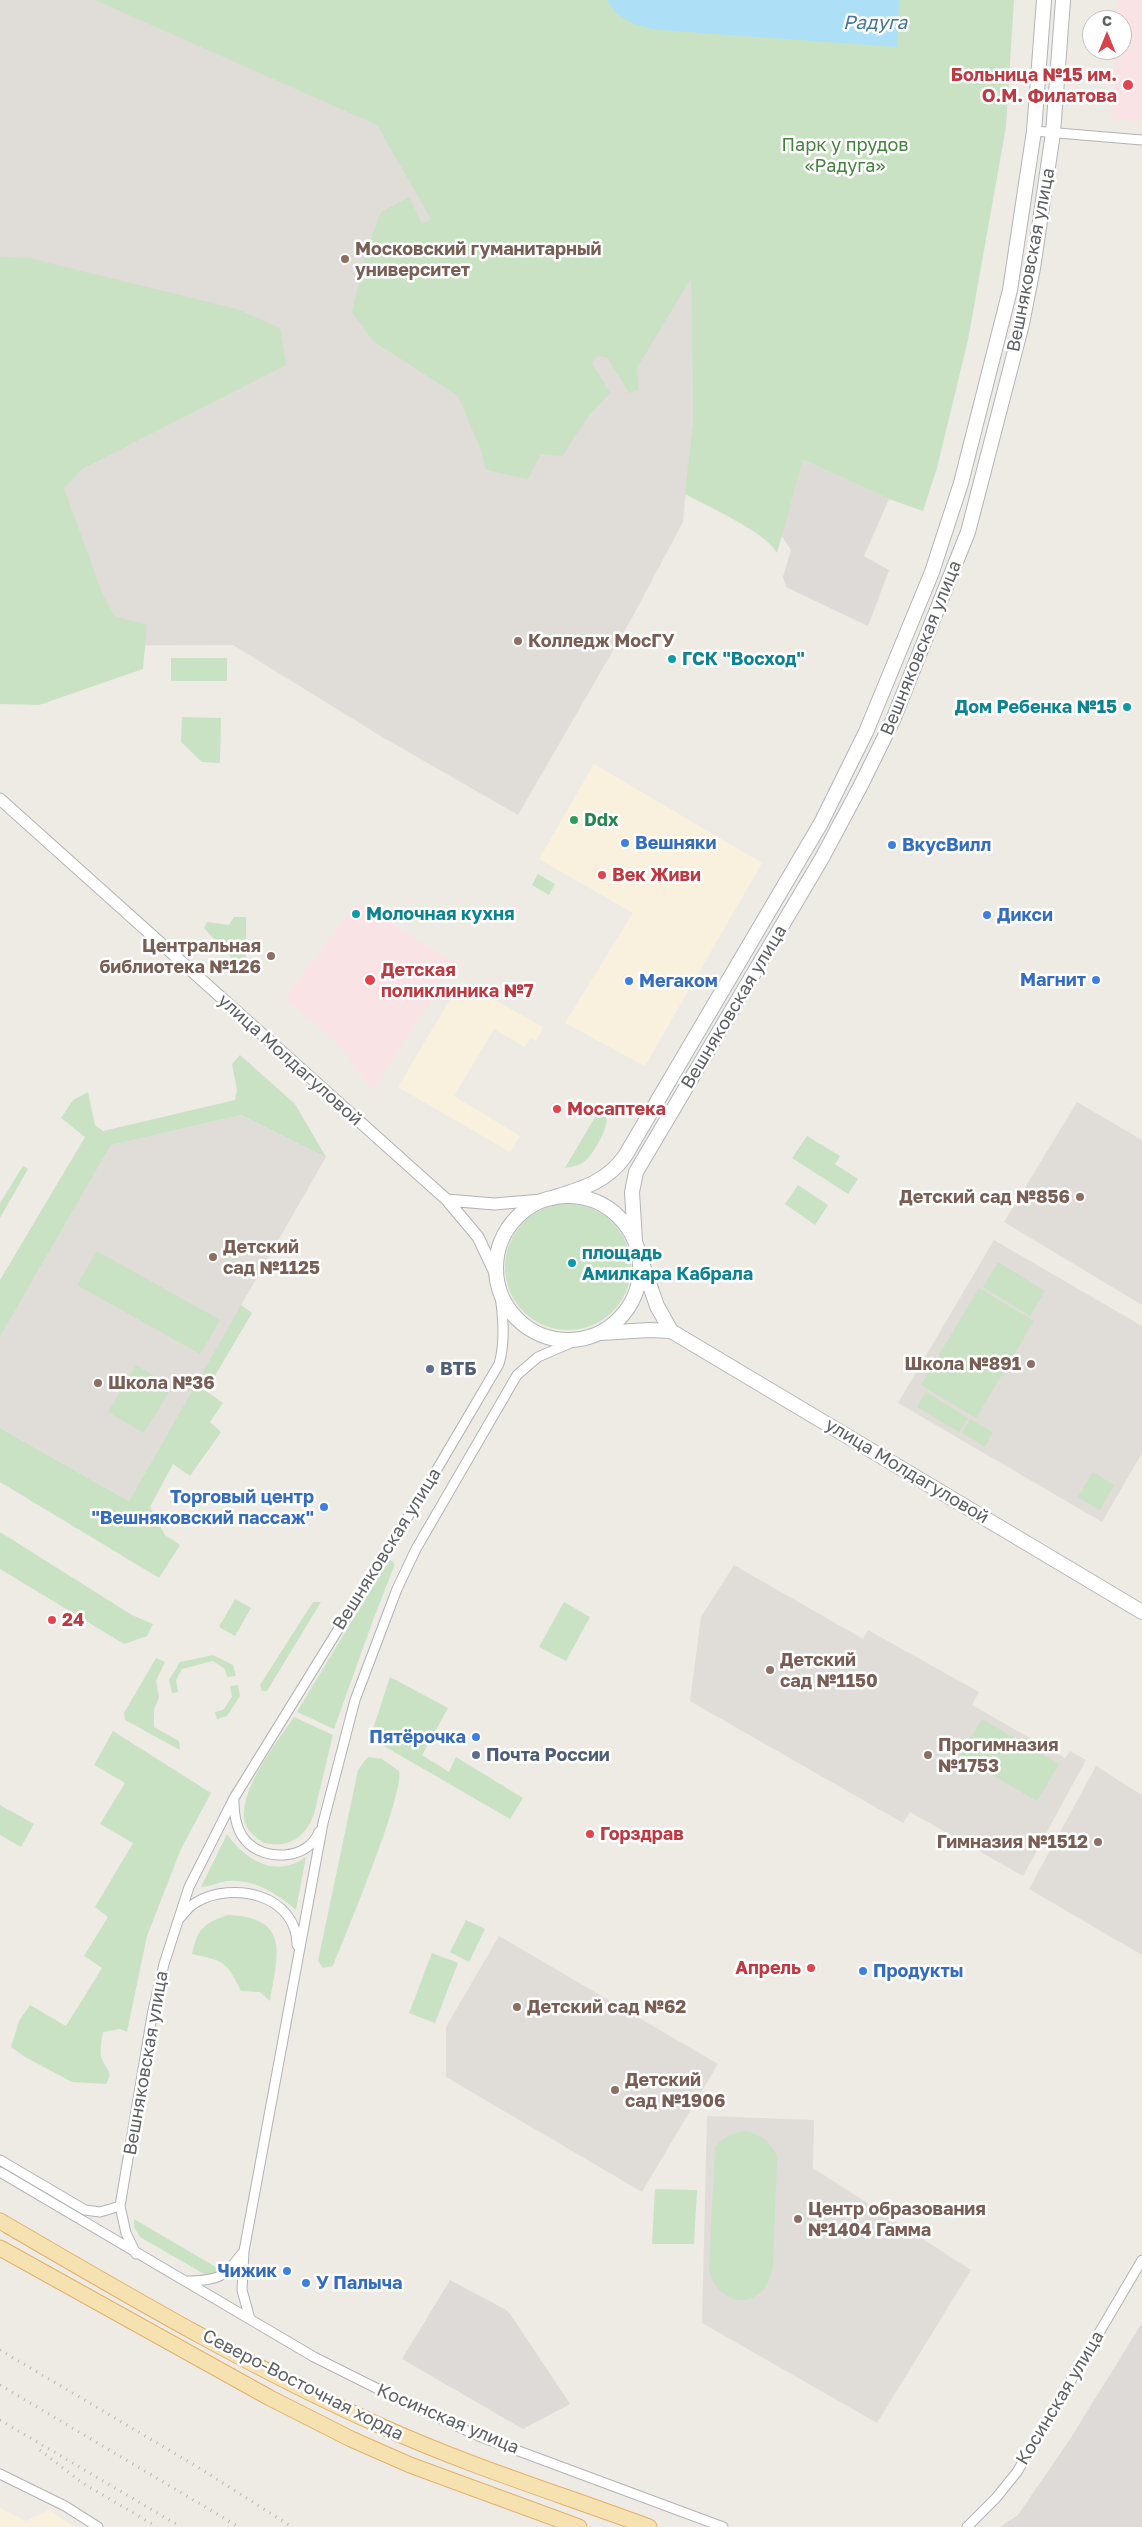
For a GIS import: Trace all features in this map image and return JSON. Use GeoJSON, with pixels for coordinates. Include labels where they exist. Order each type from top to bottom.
{"type":"FeatureCollection","features":[{"type":"Feature","properties":{"kind":"main road","name":"Вешняковская улица"},"geometry":{"type":"LineString","coordinates":[[547,1199],[600,1181],[620,1164],[796,866],[866,732],[894,667],[948,529],[1003,320],[1025,199],[1034,131],[1044,0]]}},
{"type":"Feature","properties":{"kind":"main road","name":"Вешняковская улица"},"geometry":{"type":"LineString","coordinates":[[636,1241],[632,1192],[636,1172],[812,875],[856,796],[893,720],[968,532],[1022,324],[1044,202],[1053,133],[1064,0]]}},
{"type":"Feature","properties":{"kind":"main road"},"geometry":{"type":"LineString","coordinates":[[582,1198],[609,1208],[621,1219],[636,1241],[640,1257],[639,1280],[633,1300],[622,1316],[597,1334],[561,1340],[537,1333],[522,1324],[508,1309],[497,1282],[498,1249],[504,1234],[515,1218],[529,1207],[547,1199],[582,1198]]}},
{"type":"Feature","properties":{"kind":"main road","name":"улица Молдагуловой"},"geometry":{"type":"LineString","coordinates":[[640,1257],[657,1306],[672,1331],[1142,1612]]}},
{"type":"Feature","properties":{"kind":"main road","name":"улица Молдагуловой"},"geometry":{"type":"LineString","coordinates":[[597,1334],[649,1330],[672,1331]]}},
{"type":"Feature","properties":{"kind":"main road","name":"Северо-Восточная хорда"},"geometry":{"type":"LineString","coordinates":[[0,2221],[160,2312],[342,2408],[440,2451],[648,2527]]}},
{"type":"Feature","properties":{"kind":"main road","name":"Северо-Восточная хорда"},"geometry":{"type":"LineString","coordinates":[[0,2248],[229,2376],[351,2439],[410,2465],[579,2527]]}},
{"type":"Feature","properties":{"kind":"street"},"geometry":{"type":"LineString","coordinates":[[1034,131],[1142,140]]}},
{"type":"Feature","properties":{"kind":"street"},"geometry":{"type":"LineString","coordinates":[[1025,199],[1029,192],[1036,190],[1042,194],[1044,202]]}},
{"type":"Feature","properties":{"kind":"street"},"geometry":{"type":"LineString","coordinates":[[839,786],[838,793],[842,799],[849,800],[856,796]]}},
{"type":"Feature","properties":{"kind":"street","name":"улица Молдагуловой"},"geometry":{"type":"LineString","coordinates":[[0,798],[447,1200],[478,1236],[497,1282]]}},
{"type":"Feature","properties":{"kind":"street"},"geometry":{"type":"LineString","coordinates":[[796,866],[801,862],[808,862],[813,868],[812,875]]}},
{"type":"Feature","properties":{"kind":"street"},"geometry":{"type":"LineString","coordinates":[[447,1200],[494,1204],[547,1199]]}},
{"type":"Feature","properties":{"kind":"street","name":"Вешняковская улица"},"geometry":{"type":"LineString","coordinates":[[136,2254],[126,2233],[120,2206],[153,2010],[177,1921],[189,1887],[234,1798],[433,1476],[499,1364],[503,1327],[497,1282]]}},
{"type":"Feature","properties":{"kind":"street","name":"Вешняковская улица"},"geometry":{"type":"LineString","coordinates":[[250,2319],[242,2290],[244,2251],[323,1823],[355,1700],[397,1589],[416,1549],[517,1375],[538,1357],[582,1338]]}},
{"type":"Feature","properties":{"kind":"street","name":"Вешняковская улица"},"geometry":{"type":"LineString","coordinates":[[234,1798],[237,1827],[247,1842],[261,1852],[278,1856],[308,1848],[318,1836],[323,1823]]}},
{"type":"Feature","properties":{"kind":"street","name":"Вешняковская улица"},"geometry":{"type":"LineString","coordinates":[[177,1921],[194,1903],[206,1898],[222,1893],[241,1892],[257,1895],[286,1911],[294,1924],[297,1939],[296,1973]]}},
{"type":"Feature","properties":{"kind":"street"},"geometry":{"type":"LineString","coordinates":[[0,2160],[85,2210],[100,2212],[120,2206]]}},
{"type":"Feature","properties":{"kind":"street","name":"Косинская улица"},"geometry":{"type":"LineString","coordinates":[[0,2172],[136,2254],[187,2281],[314,2357],[360,2380],[481,2437],[723,2527]]}},
{"type":"Feature","properties":{"kind":"street"},"geometry":{"type":"LineString","coordinates":[[187,2281],[212,2280],[221,2277],[244,2251]]}},
{"type":"Feature","properties":{"kind":"street","name":"Косинская улица"},"geometry":{"type":"LineString","coordinates":[[967,2527],[996,2498],[1016,2472],[1142,2260]]}},
{"type":"Feature","properties":{"kind":"street"},"geometry":{"type":"LineString","coordinates":[[0,2474],[65,2506],[98,2527]]}},
{"type":"Feature","properties":{"kind":"shaded area","name":"Московский гуманитарный университет"},"geometry":{"type":"Polygon","coordinates":[[[0,0],[587,0],[689,97],[693,421],[683,522],[633,616],[518,815],[384,738],[233,645],[0,646],[0,0]]]}},
{"type":"Feature","properties":{"kind":"shaded area","name":"Больница №15 им. О.М. Филатова"},"geometry":{"type":"Polygon","coordinates":[[[1118,0],[1142,0],[1142,122],[1112,119],[1115,60],[1132,60],[1132,10],[1118,10],[1118,0]]]}},
{"type":"Feature","properties":{"kind":"shaded area"},"geometry":{"type":"Polygon","coordinates":[[[803,460],[889,499],[864,556],[889,570],[868,626],[786,587],[783,577],[791,550],[781,535],[803,460]]]}},
{"type":"Feature","properties":{"kind":"shaded area"},"geometry":{"type":"Polygon","coordinates":[[[594,764],[762,863],[645,1066],[565,1023],[633,913],[539,859],[594,764]]]}},
{"type":"Feature","properties":{"kind":"shaded area","name":"Детская поликлиника №7"},"geometry":{"type":"Polygon","coordinates":[[[357,902],[454,962],[373,1091],[340,1046],[285,998],[357,902]]]}},
{"type":"Feature","properties":{"kind":"shaded area"},"geometry":{"type":"Polygon","coordinates":[[[461,981],[543,1027],[536,1041],[530,1038],[525,1047],[494,1029],[454,1096],[520,1136],[510,1152],[398,1087],[461,981]]]}},
{"type":"Feature","properties":{"kind":"shaded area","name":"Детский сад №856"},"geometry":{"type":"Polygon","coordinates":[[[1077,1102],[1142,1140],[1142,1305],[1004,1222],[1077,1102]]]}},
{"type":"Feature","properties":{"kind":"shaded area","name":"Школа №36"},"geometry":{"type":"Polygon","coordinates":[[[241,1115],[326,1157],[129,1501],[0,1428],[0,1337],[111,1145],[241,1115]]]}},
{"type":"Feature","properties":{"kind":"shaded area","name":"Школа №891"},"geometry":{"type":"Polygon","coordinates":[[[994,1240],[1142,1326],[1142,1453],[1102,1522],[898,1403],[994,1240]]]}},
{"type":"Feature","properties":{"kind":"shaded area","name":"Прогимназия №1753"},"geometry":{"type":"Polygon","coordinates":[[[734,1565],[863,1639],[868,1630],[979,1692],[972,1705],[1065,1758],[1070,1751],[1086,1760],[1023,1876],[910,1812],[903,1823],[690,1701],[701,1617],[734,1565]]]}},
{"type":"Feature","properties":{"kind":"shaded area","name":"Гимназия №1512"},"geometry":{"type":"Polygon","coordinates":[[[1096,1766],[1142,1795],[1142,1955],[1029,1889],[1096,1766]]]}},
{"type":"Feature","properties":{"kind":"shaded area","name":"Детский сад №1906"},"geometry":{"type":"Polygon","coordinates":[[[499,1936],[718,2064],[642,2192],[446,2077],[446,2027],[499,1936]]]}},
{"type":"Feature","properties":{"kind":"shaded area","name":"Центр образования №1404 Гамма"},"geometry":{"type":"Polygon","coordinates":[[[707,2116],[814,2120],[813,2168],[971,2270],[877,2423],[702,2323],[707,2116]]]}},
{"type":"Feature","properties":{"kind":"shaded area"},"geometry":{"type":"Polygon","coordinates":[[[450,2280],[508,2311],[570,2404],[523,2429],[402,2359],[450,2280]]]}},
{"type":"Feature","properties":{"kind":"shaded area"},"geometry":{"type":"Polygon","coordinates":[[[1142,2323],[1142,2527],[1000,2527],[1018,2515],[1070,2439],[1142,2323]]]}},
{"type":"Feature","properties":{"kind":"shaded area"},"geometry":{"type":"Polygon","coordinates":[[[0,2508],[26,2521],[49,2510],[74,2527],[0,2527],[0,2508]]]}},
{"type":"Feature","properties":{"kind":"green space","name":"Парк у прудов «Радуга»"},"geometry":{"type":"Polygon","coordinates":[[[95,0],[1014,0],[1006,127],[968,340],[937,468],[923,511],[889,499],[803,460],[777,553],[762,537],[685,494],[693,421],[691,278],[637,368],[639,390],[629,393],[608,358],[598,356],[592,363],[610,393],[589,415],[562,456],[541,454],[528,479],[486,470],[481,450],[458,396],[373,341],[352,312],[367,247],[381,212],[409,197],[422,224],[431,219],[377,125],[95,0]]]}},
{"type":"Feature","properties":{"kind":"green space"},"geometry":{"type":"Polygon","coordinates":[[[0,257],[29,258],[237,309],[280,328],[286,365],[82,469],[64,488],[102,593],[114,616],[147,625],[143,669],[39,705],[0,704],[0,257]]]}},
{"type":"Feature","properties":{"kind":"green space"},"geometry":{"type":"Polygon","coordinates":[[[171,658],[227,658],[227,681],[171,681],[171,658]]]}},
{"type":"Feature","properties":{"kind":"green space"},"geometry":{"type":"Polygon","coordinates":[[[182,717],[221,718],[220,763],[202,762],[181,742],[182,717]]]}},
{"type":"Feature","properties":{"kind":"green space"},"geometry":{"type":"Polygon","coordinates":[[[538,874],[555,884],[549,895],[532,885],[538,874]]]}},
{"type":"Feature","properties":{"kind":"green space"},"geometry":{"type":"Polygon","coordinates":[[[234,917],[246,917],[246,963],[237,964],[204,928],[207,922],[229,925],[234,917]]]}},
{"type":"Feature","properties":{"kind":"green space"},"geometry":{"type":"Polygon","coordinates":[[[240,1055],[295,1104],[326,1157],[241,1115],[111,1145],[0,1337],[0,1280],[85,1137],[61,1118],[73,1100],[88,1092],[95,1125],[103,1131],[235,1100],[237,1090],[232,1064],[240,1055]]]}},
{"type":"Feature","properties":{"kind":"green space"},"geometry":{"type":"Polygon","coordinates":[[[598,1112],[606,1117],[607,1121],[597,1145],[585,1161],[565,1168],[598,1112]]]}},
{"type":"Feature","properties":{"kind":"green space"},"geometry":{"type":"Polygon","coordinates":[[[807,1136],[840,1156],[835,1164],[858,1179],[848,1194],[792,1158],[807,1136]]]}},
{"type":"Feature","properties":{"kind":"green space"},"geometry":{"type":"Polygon","coordinates":[[[23,1166],[28,1169],[0,1218],[0,1203],[23,1166]]]}},
{"type":"Feature","properties":{"kind":"green space"},"geometry":{"type":"Polygon","coordinates":[[[798,1185],[828,1205],[815,1225],[785,1204],[798,1185]]]}},
{"type":"Feature","properties":{"kind":"green space"},"geometry":{"type":"Polygon","coordinates":[[[568,1204],[592,1209],[612,1223],[626,1243],[631,1267],[626,1291],[612,1311],[592,1325],[568,1330],[544,1325],[524,1311],[510,1291],[505,1267],[510,1243],[524,1223],[544,1209],[568,1204]]]}},
{"type":"Feature","properties":{"kind":"green space"},"geometry":{"type":"Polygon","coordinates":[[[97,1251],[220,1320],[200,1354],[77,1285],[97,1251]]]}},
{"type":"Feature","properties":{"kind":"green space"},"geometry":{"type":"Polygon","coordinates":[[[998,1262],[1045,1291],[1030,1316],[983,1287],[998,1262]]]}},
{"type":"Feature","properties":{"kind":"green space"},"geometry":{"type":"Polygon","coordinates":[[[979,1288],[1034,1321],[976,1418],[921,1385],[979,1288]]]}},
{"type":"Feature","properties":{"kind":"green space"},"geometry":{"type":"Polygon","coordinates":[[[241,1305],[252,1313],[206,1391],[223,1403],[210,1422],[221,1432],[190,1476],[173,1464],[150,1507],[165,1535],[180,1545],[159,1578],[0,1482],[0,1428],[129,1501],[241,1305]]]}},
{"type":"Feature","properties":{"kind":"green space"},"geometry":{"type":"Polygon","coordinates":[[[136,1365],[172,1387],[144,1433],[108,1412],[136,1365]]]}},
{"type":"Feature","properties":{"kind":"green space"},"geometry":{"type":"Polygon","coordinates":[[[926,1392],[968,1418],[959,1432],[917,1407],[926,1392]]]}},
{"type":"Feature","properties":{"kind":"green space"},"geometry":{"type":"Polygon","coordinates":[[[970,1419],[993,1432],[985,1447],[962,1433],[970,1419]]]}},
{"type":"Feature","properties":{"kind":"green space"},"geometry":{"type":"Polygon","coordinates":[[[1093,1472],[1114,1485],[1100,1510],[1078,1497],[1093,1472]]]}},
{"type":"Feature","properties":{"kind":"green space"},"geometry":{"type":"Polygon","coordinates":[[[0,1532],[132,1615],[153,1624],[147,1636],[124,1644],[0,1569],[0,1532]]]}},
{"type":"Feature","properties":{"kind":"green space"},"geometry":{"type":"Polygon","coordinates":[[[389,1559],[395,1564],[334,1729],[297,1712],[389,1559]]]}},
{"type":"Feature","properties":{"kind":"green space"},"geometry":{"type":"Polygon","coordinates":[[[235,1599],[251,1608],[235,1636],[219,1627],[235,1599]]]}},
{"type":"Feature","properties":{"kind":"green space"},"geometry":{"type":"Polygon","coordinates":[[[313,1602],[321,1602],[267,1691],[262,1691],[260,1685],[313,1602]]]}},
{"type":"Feature","properties":{"kind":"green space"},"geometry":{"type":"Polygon","coordinates":[[[564,1602],[590,1617],[566,1661],[539,1647],[564,1602]]]}},
{"type":"Feature","properties":{"kind":"green space"},"geometry":{"type":"Polygon","coordinates":[[[213,1655],[233,1665],[236,1676],[227,1677],[225,1669],[213,1661],[182,1669],[176,1680],[178,1692],[172,1693],[169,1680],[180,1662],[213,1655]]]}},
{"type":"Feature","properties":{"kind":"green space"},"geometry":{"type":"Polygon","coordinates":[[[156,1658],[165,1662],[156,1681],[159,1697],[154,1710],[154,1727],[179,1741],[180,1750],[125,1720],[124,1713],[156,1658]]]}},
{"type":"Feature","properties":{"kind":"green space"},"geometry":{"type":"Polygon","coordinates":[[[390,1677],[448,1708],[422,1755],[449,1772],[456,1757],[523,1798],[510,1819],[370,1738],[390,1677]]]}},
{"type":"Feature","properties":{"kind":"green space"},"geometry":{"type":"Polygon","coordinates":[[[238,1685],[240,1696],[227,1716],[217,1719],[215,1712],[223,1710],[232,1697],[230,1686],[238,1685]]]}},
{"type":"Feature","properties":{"kind":"green space"},"geometry":{"type":"Polygon","coordinates":[[[294,1717],[333,1735],[314,1814],[306,1829],[301,1835],[289,1842],[282,1844],[264,1843],[247,1827],[244,1815],[246,1801],[259,1770],[294,1717]]]}},
{"type":"Feature","properties":{"kind":"green space"},"geometry":{"type":"Polygon","coordinates":[[[982,1719],[1059,1764],[1037,1801],[960,1756],[982,1719]]]}},
{"type":"Feature","properties":{"kind":"green space"},"geometry":{"type":"Polygon","coordinates":[[[113,1731],[211,1793],[181,1849],[147,1936],[127,2032],[120,2029],[103,2032],[101,2056],[109,2073],[108,2080],[106,2084],[72,2082],[25,2057],[11,2047],[19,2021],[30,2005],[66,2026],[102,1968],[84,1956],[108,1917],[95,1907],[133,1843],[100,1824],[125,1783],[94,1765],[113,1731]]]}},
{"type":"Feature","properties":{"kind":"green space"},"geometry":{"type":"Polygon","coordinates":[[[369,1757],[382,1759],[399,1771],[393,1807],[373,1866],[333,1966],[323,1968],[318,1961],[358,1770],[369,1757]]]}},
{"type":"Feature","properties":{"kind":"green space"},"geometry":{"type":"Polygon","coordinates":[[[0,1805],[34,1824],[21,1847],[0,1835],[0,1805]]]}},
{"type":"Feature","properties":{"kind":"green space"},"geometry":{"type":"Polygon","coordinates":[[[227,1834],[243,1852],[262,1864],[284,1866],[306,1857],[296,1910],[273,1893],[247,1882],[228,1881],[201,1887],[227,1834]]]}},
{"type":"Feature","properties":{"kind":"green space"},"geometry":{"type":"Polygon","coordinates":[[[227,1915],[248,1917],[262,1923],[271,1931],[276,1941],[276,1968],[270,2001],[260,1992],[241,1991],[231,1973],[222,1964],[211,1958],[192,1954],[199,1933],[203,1928],[212,1921],[227,1915]]]}},
{"type":"Feature","properties":{"kind":"green space"},"geometry":{"type":"Polygon","coordinates":[[[466,1920],[485,1929],[469,1962],[450,1952],[466,1920]]]}},
{"type":"Feature","properties":{"kind":"green space"},"geometry":{"type":"Polygon","coordinates":[[[432,1953],[458,1963],[435,2023],[409,2013],[432,1953]]]}},
{"type":"Feature","properties":{"kind":"green space"},"geometry":{"type":"Polygon","coordinates":[[[745,2131],[756,2134],[765,2140],[772,2147],[777,2157],[773,2265],[768,2282],[763,2290],[746,2300],[738,2300],[722,2293],[716,2286],[709,2268],[715,2148],[728,2136],[745,2131]]]}},
{"type":"Feature","properties":{"kind":"green space"},"geometry":{"type":"Polygon","coordinates":[[[655,2189],[697,2190],[694,2244],[652,2244],[655,2189]]]}},
{"type":"Feature","properties":{"kind":"green space"},"geometry":{"type":"Polygon","coordinates":[[[134,2219],[221,2270],[216,2274],[204,2274],[140,2237],[134,2227],[134,2219]]]}},
{"type":"Feature","properties":{"kind":"water","name":"Радуга"},"geometry":{"type":"Polygon","coordinates":[[[607,0],[899,0],[897,47],[659,30],[629,21],[617,13],[607,0]]]}},
{"type":"Feature","properties":{"kind":"railway"},"geometry":{"type":"LineString","coordinates":[[0,2350],[201,2469],[292,2527]]}},
{"type":"Feature","properties":{"kind":"railway"},"geometry":{"type":"LineString","coordinates":[[0,2385],[239,2527]]}},
{"type":"Feature","properties":{"kind":"railway"},"geometry":{"type":"LineString","coordinates":[[0,2420],[181,2527]]}},
{"type":"Feature","properties":{"kind":"railway"},"geometry":{"type":"LineString","coordinates":[[40,2450],[81,2482],[157,2527]]}},
{"type":"Feature","properties":{"kind":"place","name":"Больница №15 им. О.М. Филатова"},"geometry":{"type":"Point","coordinates":[1128,85]}},
{"type":"Feature","properties":{"kind":"place","name":"Московский гуманитарный университет"},"geometry":{"type":"Point","coordinates":[345,259]}},
{"type":"Feature","properties":{"kind":"place","name":"Колледж МосГУ"},"geometry":{"type":"Point","coordinates":[518,641]}},
{"type":"Feature","properties":{"kind":"place","name":"ГСК \"Восход\""},"geometry":{"type":"Point","coordinates":[672,659]}},
{"type":"Feature","properties":{"kind":"place","name":"Дом Ребенка №15"},"geometry":{"type":"Point","coordinates":[1127,707]}},
{"type":"Feature","properties":{"kind":"place","name":"Ddx"},"geometry":{"type":"Point","coordinates":[574,820]}},
{"type":"Feature","properties":{"kind":"place","name":"Вешняки"},"geometry":{"type":"Point","coordinates":[625,843]}},
{"type":"Feature","properties":{"kind":"place","name":"ВкусВилл"},"geometry":{"type":"Point","coordinates":[892,845]}},
{"type":"Feature","properties":{"kind":"place","name":"Век Живи"},"geometry":{"type":"Point","coordinates":[602,875]}},
{"type":"Feature","properties":{"kind":"place","name":"Молочная кухня"},"geometry":{"type":"Point","coordinates":[356,914]}},
{"type":"Feature","properties":{"kind":"place","name":"Дикси"},"geometry":{"type":"Point","coordinates":[987,915]}},
{"type":"Feature","properties":{"kind":"place","name":"Центральная библиотека №126"},"geometry":{"type":"Point","coordinates":[271,956]}},
{"type":"Feature","properties":{"kind":"place","name":"Детская поликлиника №7"},"geometry":{"type":"Point","coordinates":[370,980]}},
{"type":"Feature","properties":{"kind":"place","name":"Магнит"},"geometry":{"type":"Point","coordinates":[1096,980]}},
{"type":"Feature","properties":{"kind":"place","name":"Мегаком"},"geometry":{"type":"Point","coordinates":[629,981]}},
{"type":"Feature","properties":{"kind":"place","name":"Мосаптека"},"geometry":{"type":"Point","coordinates":[557,1109]}},
{"type":"Feature","properties":{"kind":"place","name":"Детский сад №856"},"geometry":{"type":"Point","coordinates":[1080,1197]}},
{"type":"Feature","properties":{"kind":"place","name":"Детский сад №1125"},"geometry":{"type":"Point","coordinates":[213,1257]}},
{"type":"Feature","properties":{"kind":"place","name":"площадь Амилкара Кабрала"},"geometry":{"type":"Point","coordinates":[572,1263]}},
{"type":"Feature","properties":{"kind":"place","name":"Школа №891"},"geometry":{"type":"Point","coordinates":[1031,1364]}},
{"type":"Feature","properties":{"kind":"place","name":"ВТБ"},"geometry":{"type":"Point","coordinates":[430,1369]}},
{"type":"Feature","properties":{"kind":"place","name":"Школа №36"},"geometry":{"type":"Point","coordinates":[98,1383]}},
{"type":"Feature","properties":{"kind":"place","name":"Торговый центр \"Вешняковский пассаж\""},"geometry":{"type":"Point","coordinates":[324,1507]}},
{"type":"Feature","properties":{"kind":"place","name":"24"},"geometry":{"type":"Point","coordinates":[52,1620]}},
{"type":"Feature","properties":{"kind":"place","name":"Детский сад №1150"},"geometry":{"type":"Point","coordinates":[770,1670]}},
{"type":"Feature","properties":{"kind":"place","name":"Пятёрочка"},"geometry":{"type":"Point","coordinates":[476,1737]}},
{"type":"Feature","properties":{"kind":"place","name":"Почта России"},"geometry":{"type":"Point","coordinates":[476,1755]}},
{"type":"Feature","properties":{"kind":"place","name":"Прогимназия №1753"},"geometry":{"type":"Point","coordinates":[928,1755]}},
{"type":"Feature","properties":{"kind":"place","name":"Горздрав"},"geometry":{"type":"Point","coordinates":[590,1834]}},
{"type":"Feature","properties":{"kind":"place","name":"Гимназия №1512"},"geometry":{"type":"Point","coordinates":[1098,1842]}},
{"type":"Feature","properties":{"kind":"place","name":"Апрель"},"geometry":{"type":"Point","coordinates":[811,1968]}},
{"type":"Feature","properties":{"kind":"place","name":"Продукты"},"geometry":{"type":"Point","coordinates":[863,1971]}},
{"type":"Feature","properties":{"kind":"place","name":"Детский сад №62"},"geometry":{"type":"Point","coordinates":[517,2007]}},
{"type":"Feature","properties":{"kind":"place","name":"Детский сад №1906"},"geometry":{"type":"Point","coordinates":[615,2090]}},
{"type":"Feature","properties":{"kind":"place","name":"Центр образования №1404 Гамма"},"geometry":{"type":"Point","coordinates":[798,2219]}},
{"type":"Feature","properties":{"kind":"place","name":"Чижик"},"geometry":{"type":"Point","coordinates":[287,2271]}},
{"type":"Feature","properties":{"kind":"place","name":"У Палыча"},"geometry":{"type":"Point","coordinates":[306,2283]}}]}
